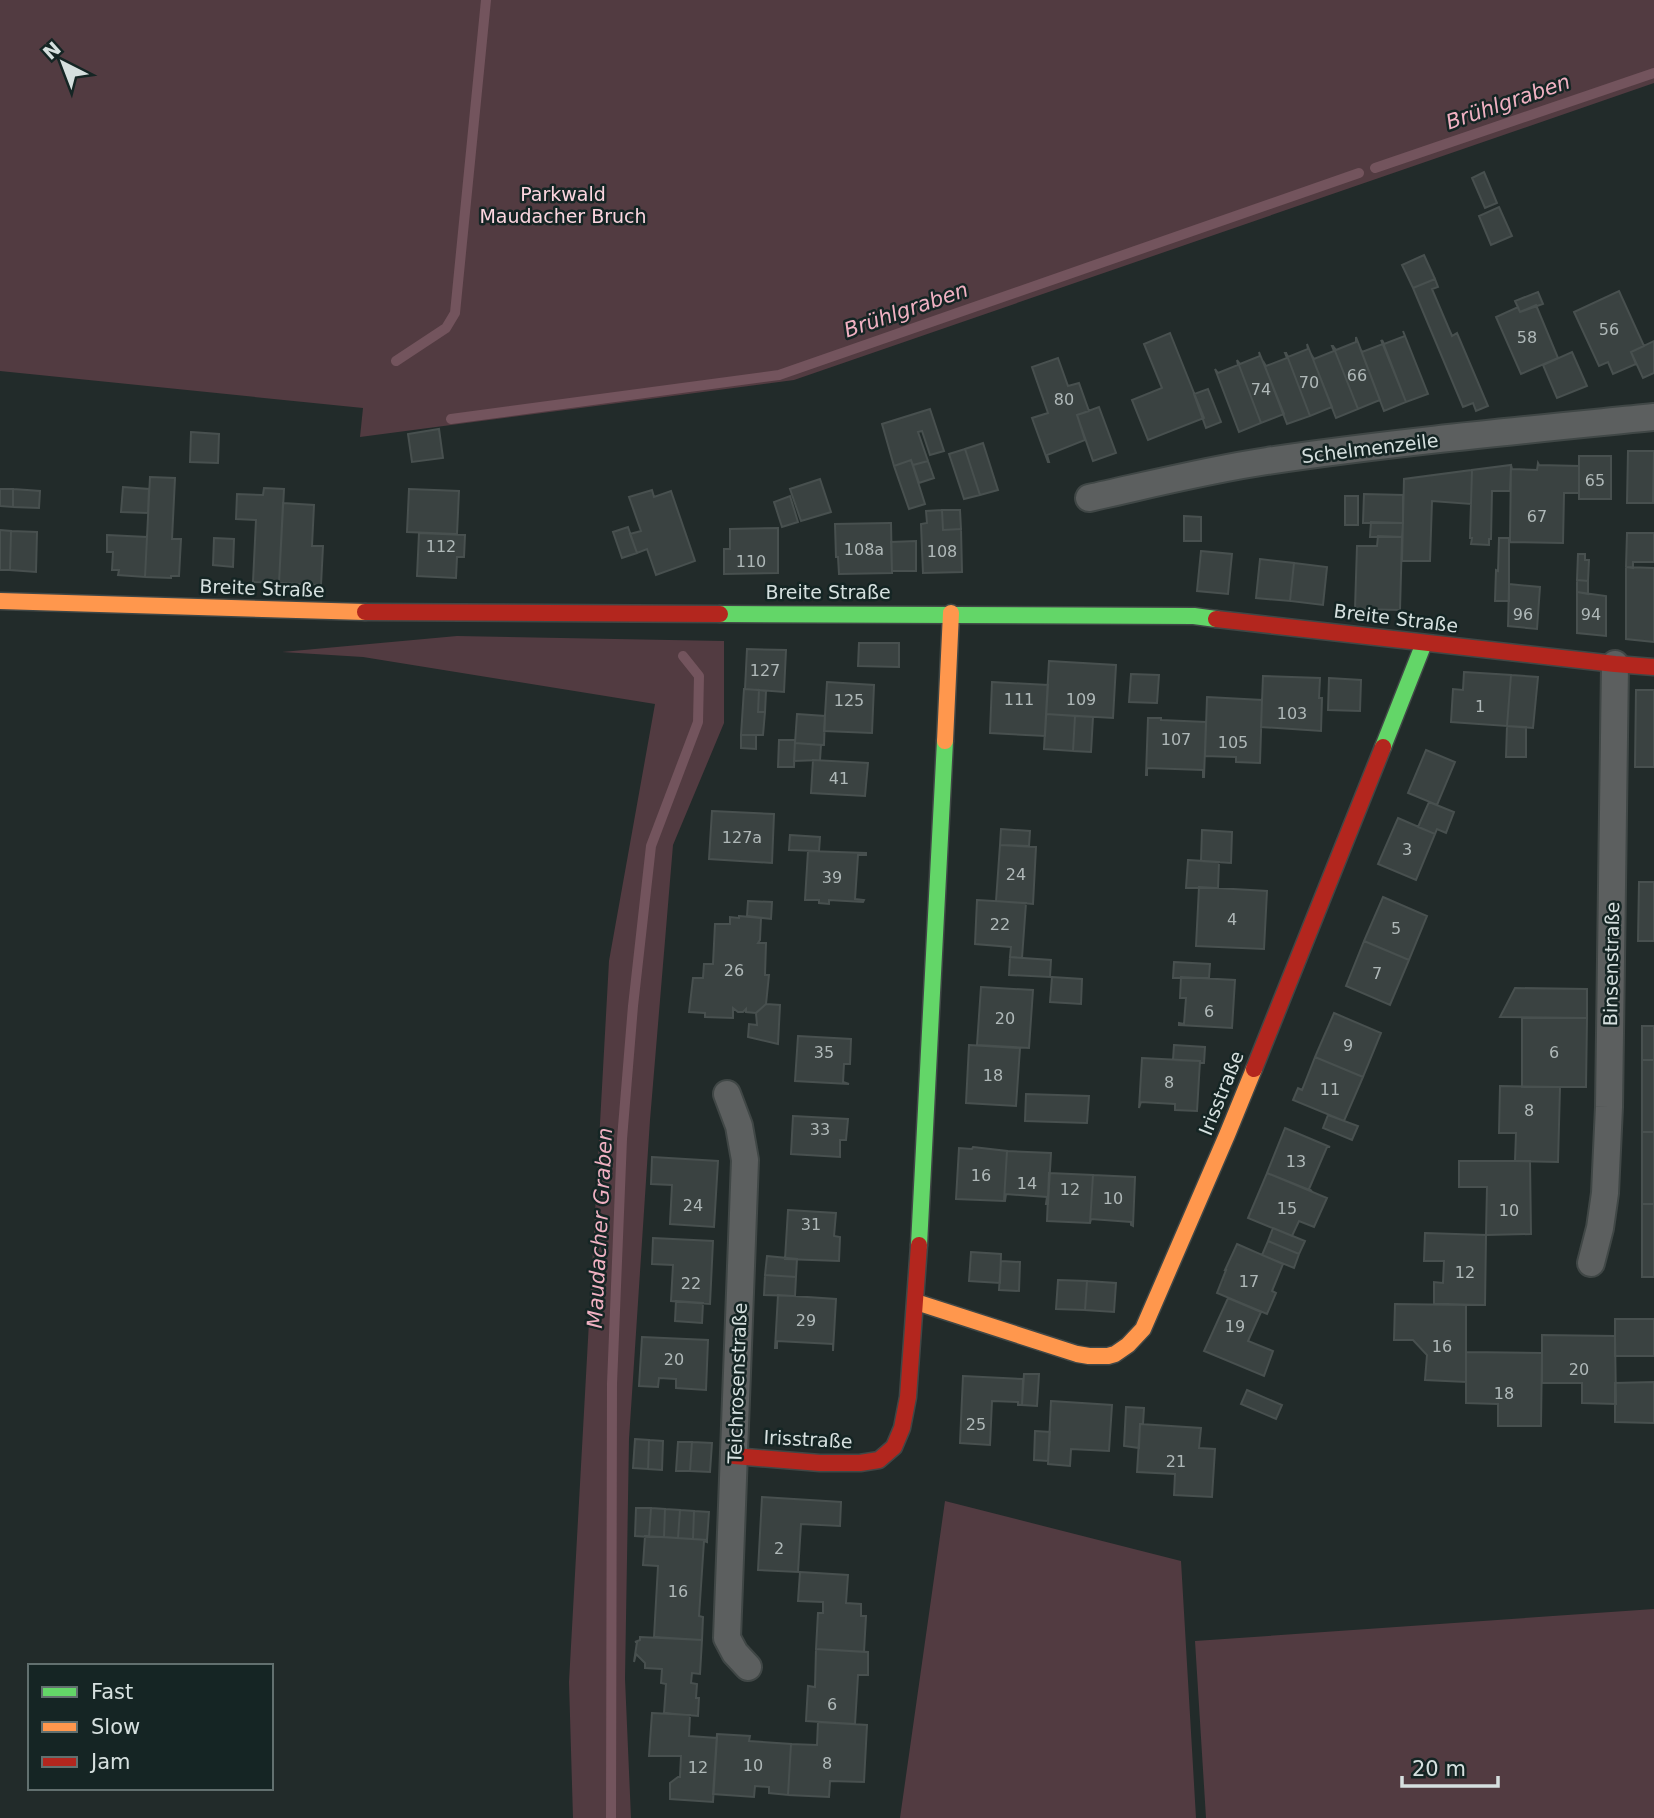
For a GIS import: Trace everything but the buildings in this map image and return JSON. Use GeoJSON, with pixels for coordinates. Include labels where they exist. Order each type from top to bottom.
{"type":"FeatureCollection","features":[{"type":"Feature","properties":{"kind":"street","name":"Schelmenzeile"},"geometry":{"type":"LineString","coordinates":[[1090,498],[1265,461],[1467,436],[1654,417]]}},
{"type":"Feature","properties":{"kind":"street","name":"Breite Straße"},"geometry":{"type":"LineString","coordinates":[[0,601],[416,612],[1194,616],[1654,667]]}},
{"type":"Feature","properties":{"kind":"street","name":"Irisstraße"},"geometry":{"type":"LineString","coordinates":[[734,1455],[820,1463],[879,1460],[894,1447],[902,1428],[908,1396],[916,1302],[951,613]]}},
{"type":"Feature","properties":{"kind":"street","name":"Irisstraße"},"geometry":{"type":"LineString","coordinates":[[916,1302],[1093,1357],[1114,1356],[1129,1345],[1143,1329],[1227,1135],[1424,643]]}},
{"type":"Feature","properties":{"kind":"street","name":"Binsenstraße"},"geometry":{"type":"LineString","coordinates":[[1591,1263],[1605,1193],[1609,1107],[1615,664]]}},
{"type":"Feature","properties":{"kind":"street","name":"Teichrosenstraße"},"geometry":{"type":"LineString","coordinates":[[727,1094],[740,1126],[746,1160],[727,1638],[735,1653],[748,1667]]}},
{"type":"Feature","properties":{"kind":"green space","name":"Parkwald Maudacher Bruch"},"geometry":{"type":"Polygon","coordinates":[[[0,0],[1654,0],[1654,83],[794,380],[360,437],[363,408],[0,371],[0,0]]]}},
{"type":"Feature","properties":{"kind":"green space"},"geometry":{"type":"Polygon","coordinates":[[[457,636],[724,641],[724,723],[673,845],[650,1120],[629,1439],[625,1679],[631,1818],[573,1818],[569,1682],[609,961],[655,704],[363,657],[282,652],[457,636]]]}},
{"type":"Feature","properties":{"kind":"green space"},"geometry":{"type":"Polygon","coordinates":[[[945,1501],[1181,1561],[1196,1818],[900,1818],[945,1501]]]}},
{"type":"Feature","properties":{"kind":"green space"},"geometry":{"type":"Polygon","coordinates":[[[1654,1609],[1654,1818],[1206,1818],[1195,1641],[1654,1609]]]}},
{"type":"Feature","properties":{"kind":"waterway"},"geometry":{"type":"LineString","coordinates":[[396,361],[446,328],[455,313],[486,0]]}},
{"type":"Feature","properties":{"kind":"waterway","name":"Brühlgraben"},"geometry":{"type":"LineString","coordinates":[[1375,168],[1654,73]]}},
{"type":"Feature","properties":{"kind":"waterway","name":"Brühlgraben"},"geometry":{"type":"LineString","coordinates":[[451,419],[779,375],[1359,173]]}},
{"type":"Feature","properties":{"kind":"waterway","name":"Maudacher Graben"},"geometry":{"type":"LineString","coordinates":[[611,1818],[612,1384],[622,1139],[633,1006],[651,846],[698,722],[699,676],[683,656]]}},
{"type":"Feature","properties":{"kind":"traffic: fast"},"geometry":{"type":"LineString","coordinates":[[720,614],[1194,616],[1216,619]]}},
{"type":"Feature","properties":{"kind":"traffic: fast"},"geometry":{"type":"LineString","coordinates":[[1383,747],[1424,643]]}},
{"type":"Feature","properties":{"kind":"traffic: fast"},"geometry":{"type":"LineString","coordinates":[[919,1245],[945,741]]}},
{"type":"Feature","properties":{"kind":"traffic: slow"},"geometry":{"type":"LineString","coordinates":[[0,601],[365,612]]}},
{"type":"Feature","properties":{"kind":"traffic: slow"},"geometry":{"type":"LineString","coordinates":[[945,741],[951,613]]}},
{"type":"Feature","properties":{"kind":"traffic: slow"},"geometry":{"type":"LineString","coordinates":[[916,1302],[1077,1354],[1115,1354],[1143,1329],[1254,1069]]}},
{"type":"Feature","properties":{"kind":"traffic: jam"},"geometry":{"type":"LineString","coordinates":[[365,612],[720,614]]}},
{"type":"Feature","properties":{"kind":"traffic: jam"},"geometry":{"type":"LineString","coordinates":[[1216,619],[1654,667]]}},
{"type":"Feature","properties":{"kind":"traffic: jam"},"geometry":{"type":"LineString","coordinates":[[1254,1069],[1383,747]]}},
{"type":"Feature","properties":{"kind":"traffic: jam"},"geometry":{"type":"LineString","coordinates":[[734,1456],[820,1463],[860,1463],[879,1460],[894,1447],[902,1428],[908,1397],[919,1245]]}}]}
